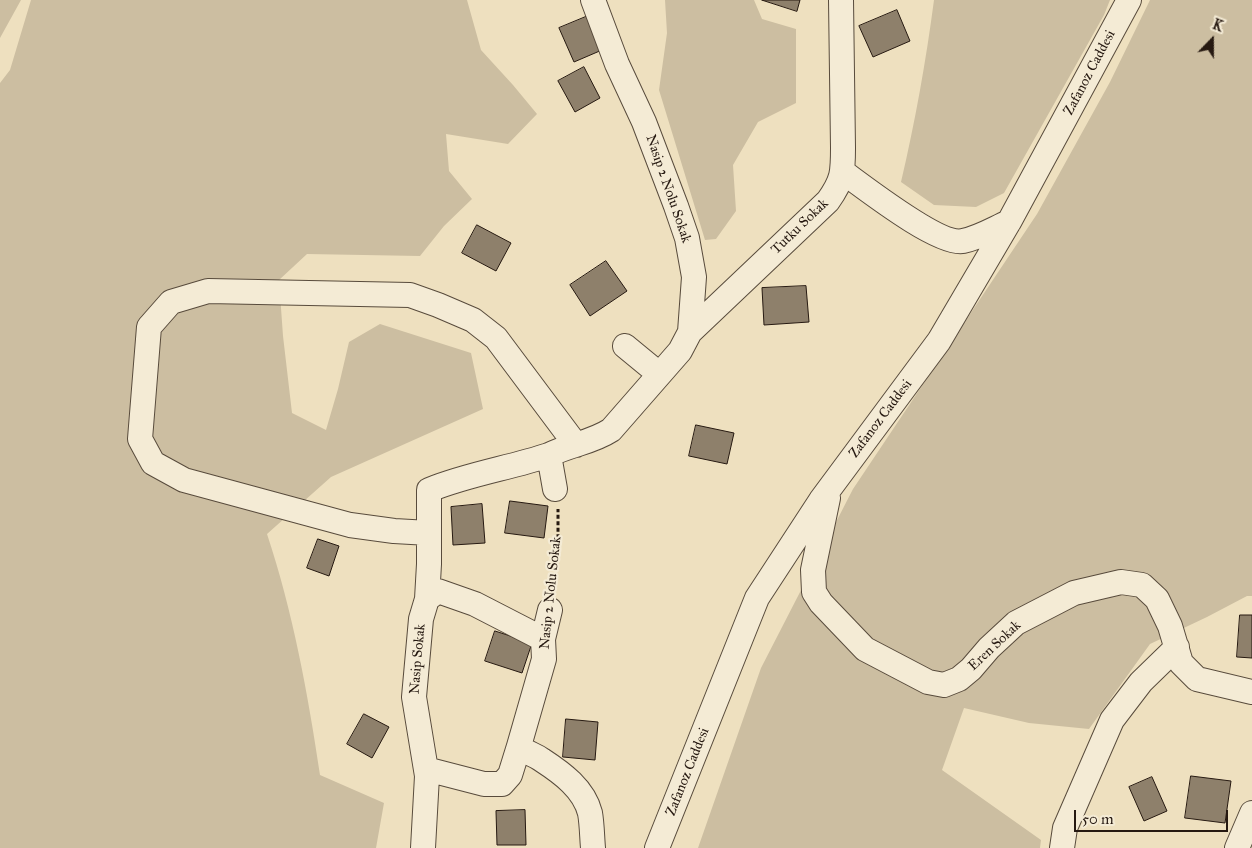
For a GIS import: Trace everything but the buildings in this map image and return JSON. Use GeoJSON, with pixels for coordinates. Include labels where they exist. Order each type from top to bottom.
{"type":"FeatureCollection","features":[{"type":"Feature","properties":{"kind":"street","name":"Nasip 2 Nolu Sokak"},"geometry":{"type":"LineString","coordinates":[[429,533],[430,490],[451,481],[528,462],[562,449],[597,439],[611,430],[680,351],[690,332],[694,277],[687,238],[644,122],[617,64],[594,0]]}},
{"type":"Feature","properties":{"kind":"street","name":"Tutku Sokak"},"geometry":{"type":"LineString","coordinates":[[690,332],[828,201],[836,190],[843,172],[841,0]]}},
{"type":"Feature","properties":{"kind":"street","name":"Zafanoz Caddesi"},"geometry":{"type":"LineString","coordinates":[[657,848],[757,598],[830,488],[939,341],[1010,222],[1129,0]]}},
{"type":"Feature","properties":{"kind":"street"},"geometry":{"type":"LineString","coordinates":[[843,172],[902,214],[946,239],[961,242],[1010,222]]}},
{"type":"Feature","properties":{"kind":"street"},"geometry":{"type":"LineString","coordinates":[[429,533],[350,526],[184,480],[153,463],[140,439],[149,327],[171,302],[208,291],[410,295],[472,320],[496,338],[576,445]]}},
{"type":"Feature","properties":{"kind":"street"},"geometry":{"type":"LineString","coordinates":[[625,346],[658,374]]}},
{"type":"Feature","properties":{"kind":"street"},"geometry":{"type":"LineString","coordinates":[[549,455],[556,489]]}},
{"type":"Feature","properties":{"kind":"street","name":"Eren Sokak"},"geometry":{"type":"LineString","coordinates":[[830,488],[813,570],[814,592],[821,604],[866,649],[928,682],[944,685],[959,678],[971,669],[989,648],[1016,623],[1074,593],[1120,582],[1142,585],[1158,599],[1170,626],[1181,663],[1197,679],[1252,692]]}},
{"type":"Feature","properties":{"kind":"street","name":"Nasip Sokak"},"geometry":{"type":"LineString","coordinates":[[423,848],[427,776],[414,698],[421,619],[427,600],[429,533]]}},
{"type":"Feature","properties":{"kind":"street"},"geometry":{"type":"LineString","coordinates":[[427,600],[438,591],[475,604],[543,639]]}},
{"type":"Feature","properties":{"kind":"street","name":"Nasip 2 Nolu Sokak"},"geometry":{"type":"LineString","coordinates":[[426,769],[484,784],[502,784],[510,775],[544,659],[543,639],[550,610]]}},
{"type":"Feature","properties":{"kind":"street"},"geometry":{"type":"LineString","coordinates":[[1062,848],[1065,828],[1112,720],[1141,682],[1177,647]]}},
{"type":"Feature","properties":{"kind":"street"},"geometry":{"type":"LineString","coordinates":[[519,746],[526,753],[540,758],[567,777],[584,799],[590,813],[593,848]]}},
{"type":"Feature","properties":{"kind":"street"},"geometry":{"type":"LineString","coordinates":[[1237,848],[1252,813]]}},
{"type":"Feature","properties":{"kind":"path","name":"Nasip 2 Nolu Sokak"},"geometry":{"type":"LineString","coordinates":[[550,610],[558,551],[556,489]]}},
{"type":"Feature","properties":{"kind":"shaded area"},"geometry":{"type":"Polygon","coordinates":[[[0,0],[21,0],[0,38],[0,0]]]}},
{"type":"Feature","properties":{"kind":"shaded area"},"geometry":{"type":"Polygon","coordinates":[[[31,0],[467,0],[481,50],[537,114],[508,144],[446,134],[449,171],[472,199],[444,226],[420,256],[307,254],[279,280],[292,413],[326,430],[349,342],[380,324],[471,353],[483,409],[331,477],[267,534],[285,593],[299,653],[320,775],[384,803],[376,848],[0,848],[0,83],[10,70],[31,0]]]}},
{"type":"Feature","properties":{"kind":"shaded area"},"geometry":{"type":"Polygon","coordinates":[[[665,0],[754,0],[762,19],[796,29],[796,103],[758,122],[733,165],[736,211],[716,239],[705,240],[659,90],[667,33],[665,0]]]}},
{"type":"Feature","properties":{"kind":"shaded area"},"geometry":{"type":"Polygon","coordinates":[[[934,0],[1110,0],[1104,15],[1004,193],[976,207],[934,205],[901,182],[920,91],[934,0]]]}},
{"type":"Feature","properties":{"kind":"shaded area"},"geometry":{"type":"Polygon","coordinates":[[[1150,0],[1252,0],[1252,596],[1247,596],[1150,644],[1089,729],[1029,723],[964,708],[942,770],[1041,840],[1040,848],[698,848],[761,668],[853,489],[1037,214],[1110,82],[1150,0]]]}}]}
